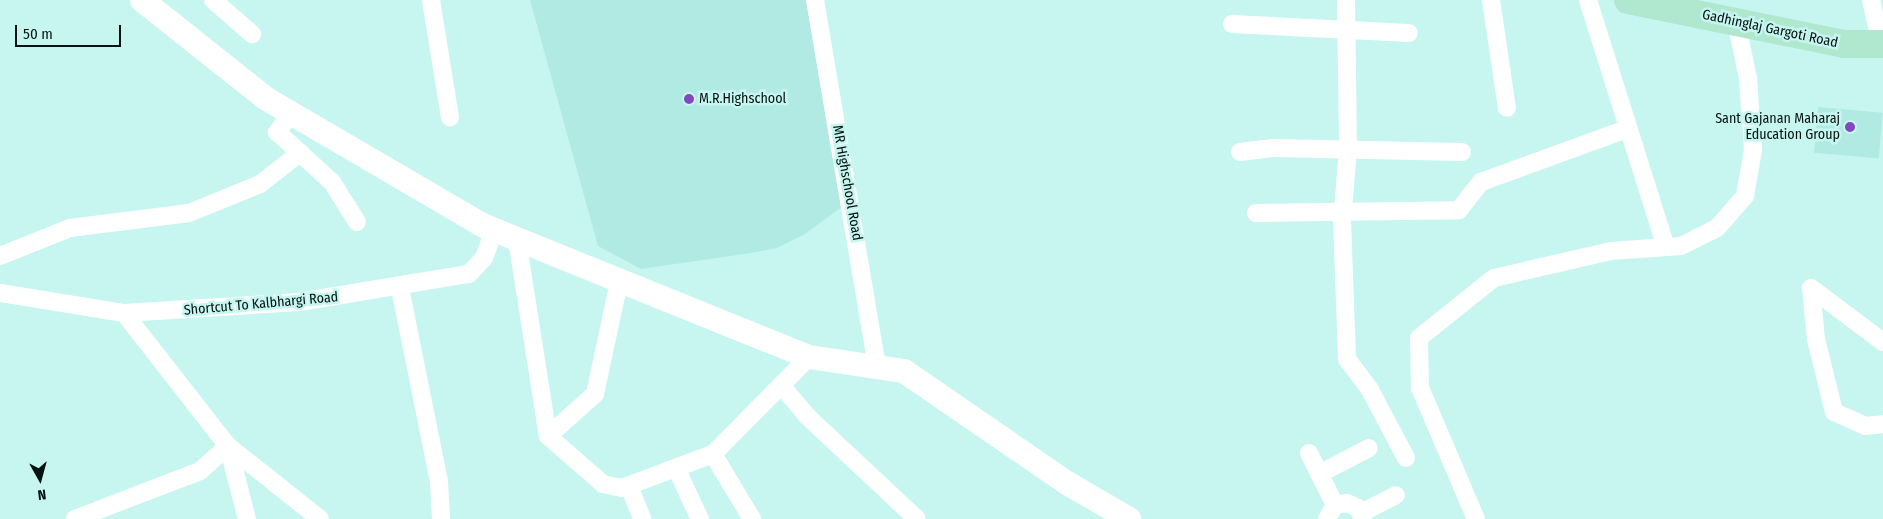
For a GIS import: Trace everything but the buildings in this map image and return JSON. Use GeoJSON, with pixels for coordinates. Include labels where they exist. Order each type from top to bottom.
{"type":"FeatureCollection","features":[{"type":"Feature","properties":{"kind":"main road","name":"Gadhinglaj Gargoti Road"},"geometry":{"type":"LineString","coordinates":[[1628,0],[1844,44],[1882,44]]}},
{"type":"Feature","properties":{"kind":"street"},"geometry":{"type":"LineString","coordinates":[[142,0],[265,98],[494,230],[618,282],[726,321],[809,357],[877,365],[904,372],[1067,483],[1129,519]]}},
{"type":"Feature","properties":{"kind":"street"},"geometry":{"type":"LineString","coordinates":[[213,0],[252,34]]}},
{"type":"Feature","properties":{"kind":"street"},"geometry":{"type":"LineString","coordinates":[[431,0],[450,118]]}},
{"type":"Feature","properties":{"kind":"street","name":"MR Highschool Road"},"geometry":{"type":"LineString","coordinates":[[815,0],[877,365]]}},
{"type":"Feature","properties":{"kind":"street"},"geometry":{"type":"LineString","coordinates":[[1346,0],[1348,151],[1343,214],[1347,359],[1369,388],[1406,458]]}},
{"type":"Feature","properties":{"kind":"street"},"geometry":{"type":"LineString","coordinates":[[1491,0],[1507,108]]}},
{"type":"Feature","properties":{"kind":"street"},"geometry":{"type":"LineString","coordinates":[[1588,0],[1627,129],[1666,247]]}},
{"type":"Feature","properties":{"kind":"street"},"geometry":{"type":"LineString","coordinates":[[1871,0],[1882,44]]}},
{"type":"Feature","properties":{"kind":"street"},"geometry":{"type":"LineString","coordinates":[[1476,519],[1420,388],[1419,338],[1494,278],[1611,251],[1681,246],[1717,228],[1745,196],[1753,150],[1748,78],[1736,22]]}},
{"type":"Feature","properties":{"kind":"street"},"geometry":{"type":"LineString","coordinates":[[1232,24],[1347,33],[1409,33]]}},
{"type":"Feature","properties":{"kind":"street"},"geometry":{"type":"LineString","coordinates":[[291,113],[277,132],[332,182],[357,222]]}},
{"type":"Feature","properties":{"kind":"street"},"geometry":{"type":"LineString","coordinates":[[1256,213],[1343,214],[1459,210],[1481,182],[1627,129]]}},
{"type":"Feature","properties":{"kind":"street"},"geometry":{"type":"LineString","coordinates":[[1240,152],[1274,148],[1462,152]]}},
{"type":"Feature","properties":{"kind":"street"},"geometry":{"type":"LineString","coordinates":[[0,256],[70,228],[189,213],[260,184],[300,153]]}},
{"type":"Feature","properties":{"kind":"street","name":"Shortcut To Kalbhargi Road"},"geometry":{"type":"LineString","coordinates":[[0,293],[124,312],[299,302],[400,288],[469,274],[484,258],[494,230]]}},
{"type":"Feature","properties":{"kind":"street"},"geometry":{"type":"LineString","coordinates":[[517,239],[548,436],[603,484],[629,486],[677,470],[713,454],[758,414],[809,357]]}},
{"type":"Feature","properties":{"kind":"street"},"geometry":{"type":"LineString","coordinates":[[548,436],[595,394],[618,282]]}},
{"type":"Feature","properties":{"kind":"street"},"geometry":{"type":"LineString","coordinates":[[400,288],[439,481],[441,519]]}},
{"type":"Feature","properties":{"kind":"street"},"geometry":{"type":"LineString","coordinates":[[1883,342],[1811,288],[1816,339],[1834,412],[1865,426],[1883,424]]}},
{"type":"Feature","properties":{"kind":"street"},"geometry":{"type":"LineString","coordinates":[[124,312],[228,446],[320,519]]}},
{"type":"Feature","properties":{"kind":"street"},"geometry":{"type":"LineString","coordinates":[[782,385],[808,417],[917,519]]}},
{"type":"Feature","properties":{"kind":"street"},"geometry":{"type":"LineString","coordinates":[[75,519],[200,471],[228,446]]}},
{"type":"Feature","properties":{"kind":"street"},"geometry":{"type":"LineString","coordinates":[[228,446],[246,519]]}},
{"type":"Feature","properties":{"kind":"street"},"geometry":{"type":"LineString","coordinates":[[1319,474],[1369,448]]}},
{"type":"Feature","properties":{"kind":"street"},"geometry":{"type":"LineString","coordinates":[[1309,452],[1319,474],[1331,512],[1353,504],[1362,516],[1396,495]]}},
{"type":"Feature","properties":{"kind":"street"},"geometry":{"type":"LineString","coordinates":[[713,454],[752,519]]}},
{"type":"Feature","properties":{"kind":"street"},"geometry":{"type":"LineString","coordinates":[[677,470],[700,519]]}},
{"type":"Feature","properties":{"kind":"street"},"geometry":{"type":"LineString","coordinates":[[629,486],[642,519]]}},
{"type":"Feature","properties":{"kind":"shaded area"},"geometry":{"type":"Polygon","coordinates":[[[530,0],[815,0],[850,201],[805,234],[777,248],[751,253],[641,269],[598,246],[530,0]]]}},
{"type":"Feature","properties":{"kind":"shaded area","name":"Sant Gajanan Maharaj Education Group"},"geometry":{"type":"Polygon","coordinates":[[[1818,107],[1883,113],[1879,158],[1814,153],[1818,107]]]}},
{"type":"Feature","properties":{"kind":"place","name":"M.R.Highschool"},"geometry":{"type":"Point","coordinates":[689,99]}},
{"type":"Feature","properties":{"kind":"place","name":"Sant Gajanan Maharaj Education Group"},"geometry":{"type":"Point","coordinates":[1850,127]}}]}
